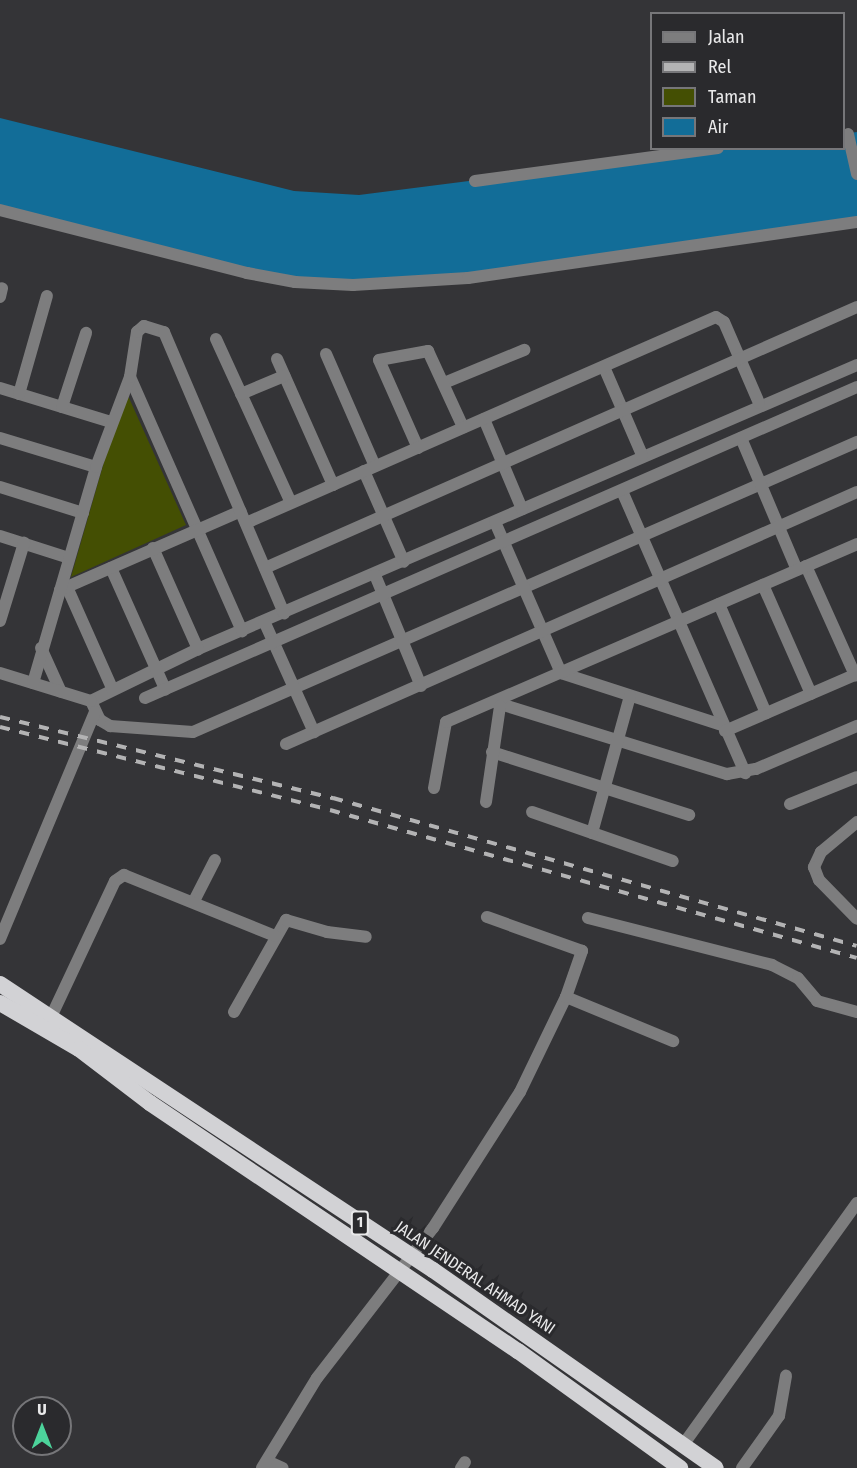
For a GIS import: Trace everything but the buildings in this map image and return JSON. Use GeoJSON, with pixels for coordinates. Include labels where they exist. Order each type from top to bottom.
{"type":"FeatureCollection","features":[{"type":"Feature","properties":{"kind":"highway","name":"JALAN JENDERAL AHMAD YANI"},"geometry":{"type":"LineString","coordinates":[[0,984],[411,1257],[716,1468]]}},
{"type":"Feature","properties":{"kind":"highway","name":"1"},"geometry":{"type":"LineString","coordinates":[[0,1003],[79,1049],[150,1103],[397,1270],[680,1468]]}},
{"type":"Feature","properties":{"kind":"street"},"geometry":{"type":"LineString","coordinates":[[849,133],[855,152],[857,174]]}},
{"type":"Feature","properties":{"kind":"street"},"geometry":{"type":"LineString","coordinates":[[475,181],[703,150]]}},
{"type":"Feature","properties":{"kind":"street"},"geometry":{"type":"LineString","coordinates":[[0,210],[247,273],[295,282],[353,285],[468,278],[857,222]]}},
{"type":"Feature","properties":{"kind":"street"},"geometry":{"type":"LineString","coordinates":[[19,394],[47,296]]}},
{"type":"Feature","properties":{"kind":"street"},"geometry":{"type":"LineString","coordinates":[[265,568],[857,307]]}},
{"type":"Feature","properties":{"kind":"street"},"geometry":{"type":"LineString","coordinates":[[246,523],[716,317],[724,322],[759,403]]}},
{"type":"Feature","properties":{"kind":"street"},"geometry":{"type":"LineString","coordinates":[[33,683],[41,648],[63,589],[69,558],[96,467],[111,422],[130,377],[137,332],[144,326],[160,328],[241,510],[284,614]]}},
{"type":"Feature","properties":{"kind":"street"},"geometry":{"type":"LineString","coordinates":[[62,407],[86,333]]}},
{"type":"Feature","properties":{"kind":"street"},"geometry":{"type":"LineString","coordinates":[[216,339],[291,502]]}},
{"type":"Feature","properties":{"kind":"street"},"geometry":{"type":"LineString","coordinates":[[418,448],[377,362],[426,350],[444,383],[463,427]]}},
{"type":"Feature","properties":{"kind":"street"},"geometry":{"type":"LineString","coordinates":[[444,383],[524,350]]}},
{"type":"Feature","properties":{"kind":"street"},"geometry":{"type":"LineString","coordinates":[[326,354],[370,469],[384,515],[405,562]]}},
{"type":"Feature","properties":{"kind":"street"},"geometry":{"type":"LineString","coordinates":[[277,359],[333,485]]}},
{"type":"Feature","properties":{"kind":"street"},"geometry":{"type":"LineString","coordinates":[[0,939],[93,706],[112,688],[198,649],[405,562],[759,403],[857,365]]}},
{"type":"Feature","properties":{"kind":"street"},"geometry":{"type":"LineString","coordinates":[[604,366],[642,455]]}},
{"type":"Feature","properties":{"kind":"street"},"geometry":{"type":"LineString","coordinates":[[241,394],[284,376]]}},
{"type":"Feature","properties":{"kind":"street"},"geometry":{"type":"LineString","coordinates":[[130,377],[242,631]]}},
{"type":"Feature","properties":{"kind":"street"},"geometry":{"type":"LineString","coordinates":[[145,698],[857,387]]}},
{"type":"Feature","properties":{"kind":"street"},"geometry":{"type":"LineString","coordinates":[[0,388],[111,422]]}},
{"type":"Feature","properties":{"kind":"street"},"geometry":{"type":"LineString","coordinates":[[484,419],[522,509]]}},
{"type":"Feature","properties":{"kind":"street"},"geometry":{"type":"LineString","coordinates":[[0,438],[96,467]]}},
{"type":"Feature","properties":{"kind":"street"},"geometry":{"type":"LineString","coordinates":[[495,522],[521,588],[561,673],[723,728],[766,713],[856,674],[779,527],[741,438]]}},
{"type":"Feature","properties":{"kind":"street"},"geometry":{"type":"LineString","coordinates":[[0,673],[61,692],[93,706],[110,726],[193,732],[857,442]]}},
{"type":"Feature","properties":{"kind":"street"},"geometry":{"type":"LineString","coordinates":[[0,487],[83,513]]}},
{"type":"Feature","properties":{"kind":"street"},"geometry":{"type":"LineString","coordinates":[[622,491],[723,728],[745,773]]}},
{"type":"Feature","properties":{"kind":"street"},"geometry":{"type":"LineString","coordinates":[[286,744],[857,492]]}},
{"type":"Feature","properties":{"kind":"street"},"geometry":{"type":"LineString","coordinates":[[63,589],[196,528],[241,510]]}},
{"type":"Feature","properties":{"kind":"street"},"geometry":{"type":"LineString","coordinates":[[0,536],[69,558]]}},
{"type":"Feature","properties":{"kind":"street"},"geometry":{"type":"LineString","coordinates":[[0,621],[24,543]]}},
{"type":"Feature","properties":{"kind":"street"},"geometry":{"type":"LineString","coordinates":[[153,548],[198,649]]}},
{"type":"Feature","properties":{"kind":"street"},"geometry":{"type":"LineString","coordinates":[[434,788],[446,722],[499,704],[561,673],[679,621],[801,568],[855,549]]}},
{"type":"Feature","properties":{"kind":"street"},"geometry":{"type":"LineString","coordinates":[[111,568],[165,689]]}},
{"type":"Feature","properties":{"kind":"street"},"geometry":{"type":"LineString","coordinates":[[375,575],[421,686]]}},
{"type":"Feature","properties":{"kind":"street"},"geometry":{"type":"LineString","coordinates":[[763,585],[811,694]]}},
{"type":"Feature","properties":{"kind":"street"},"geometry":{"type":"LineString","coordinates":[[63,589],[112,688]]}},
{"type":"Feature","properties":{"kind":"street"},"geometry":{"type":"LineString","coordinates":[[719,604],[766,713]]}},
{"type":"Feature","properties":{"kind":"street"},"geometry":{"type":"LineString","coordinates":[[264,621],[314,732]]}},
{"type":"Feature","properties":{"kind":"street"},"geometry":{"type":"LineString","coordinates":[[41,648],[61,692]]}},
{"type":"Feature","properties":{"kind":"street"},"geometry":{"type":"LineString","coordinates":[[592,833],[603,785],[630,696]]}},
{"type":"Feature","properties":{"kind":"street"},"geometry":{"type":"LineString","coordinates":[[499,704],[713,773],[745,773],[857,726]]}},
{"type":"Feature","properties":{"kind":"street"},"geometry":{"type":"LineString","coordinates":[[486,802],[499,704]]}},
{"type":"Feature","properties":{"kind":"street"},"geometry":{"type":"LineString","coordinates":[[492,752],[603,785],[689,815]]}},
{"type":"Feature","properties":{"kind":"street"},"geometry":{"type":"LineString","coordinates":[[790,804],[857,777]]}},
{"type":"Feature","properties":{"kind":"street"},"geometry":{"type":"LineString","coordinates":[[532,812],[673,861]]}},
{"type":"Feature","properties":{"kind":"street"},"geometry":{"type":"LineString","coordinates":[[857,822],[816,859],[819,880],[857,919]]}},
{"type":"Feature","properties":{"kind":"street"},"geometry":{"type":"LineString","coordinates":[[194,901],[215,860]]}},
{"type":"Feature","properties":{"kind":"street"},"geometry":{"type":"LineString","coordinates":[[51,1017],[119,877],[130,875],[275,936]]}},
{"type":"Feature","properties":{"kind":"street"},"geometry":{"type":"LineString","coordinates":[[283,1468],[264,1464],[317,1378],[397,1270],[411,1257],[520,1092],[566,997],[582,951],[487,917]]}},
{"type":"Feature","properties":{"kind":"street"},"geometry":{"type":"LineString","coordinates":[[234,1012],[275,936],[291,918],[327,932],[366,937]]}},
{"type":"Feature","properties":{"kind":"street"},"geometry":{"type":"LineString","coordinates":[[588,918],[605,919],[772,965],[798,978],[817,1001],[857,1012]]}},
{"type":"Feature","properties":{"kind":"street"},"geometry":{"type":"LineString","coordinates":[[566,997],[673,1041]]}},
{"type":"Feature","properties":{"kind":"street"},"geometry":{"type":"LineString","coordinates":[[683,1445],[857,1203]]}},
{"type":"Feature","properties":{"kind":"street"},"geometry":{"type":"LineString","coordinates":[[742,1468],[778,1416],[786,1376]]}},
{"type":"Feature","properties":{"kind":"green space"},"geometry":{"type":"Polygon","coordinates":[[[125,389],[186,525],[71,577],[125,389]]]}},
{"type":"Feature","properties":{"kind":"water"},"geometry":{"type":"Polygon","coordinates":[[[0,118],[294,191],[359,195],[714,150],[845,150],[845,134],[857,132],[857,222],[403,284],[295,282],[0,210],[0,118]]]}},
{"type":"Feature","properties":{"kind":"railway"},"geometry":{"type":"LineString","coordinates":[[0,717],[333,798],[857,946]]}},
{"type":"Feature","properties":{"kind":"railway"},"geometry":{"type":"LineString","coordinates":[[0,727],[330,810],[857,958]]}}]}
